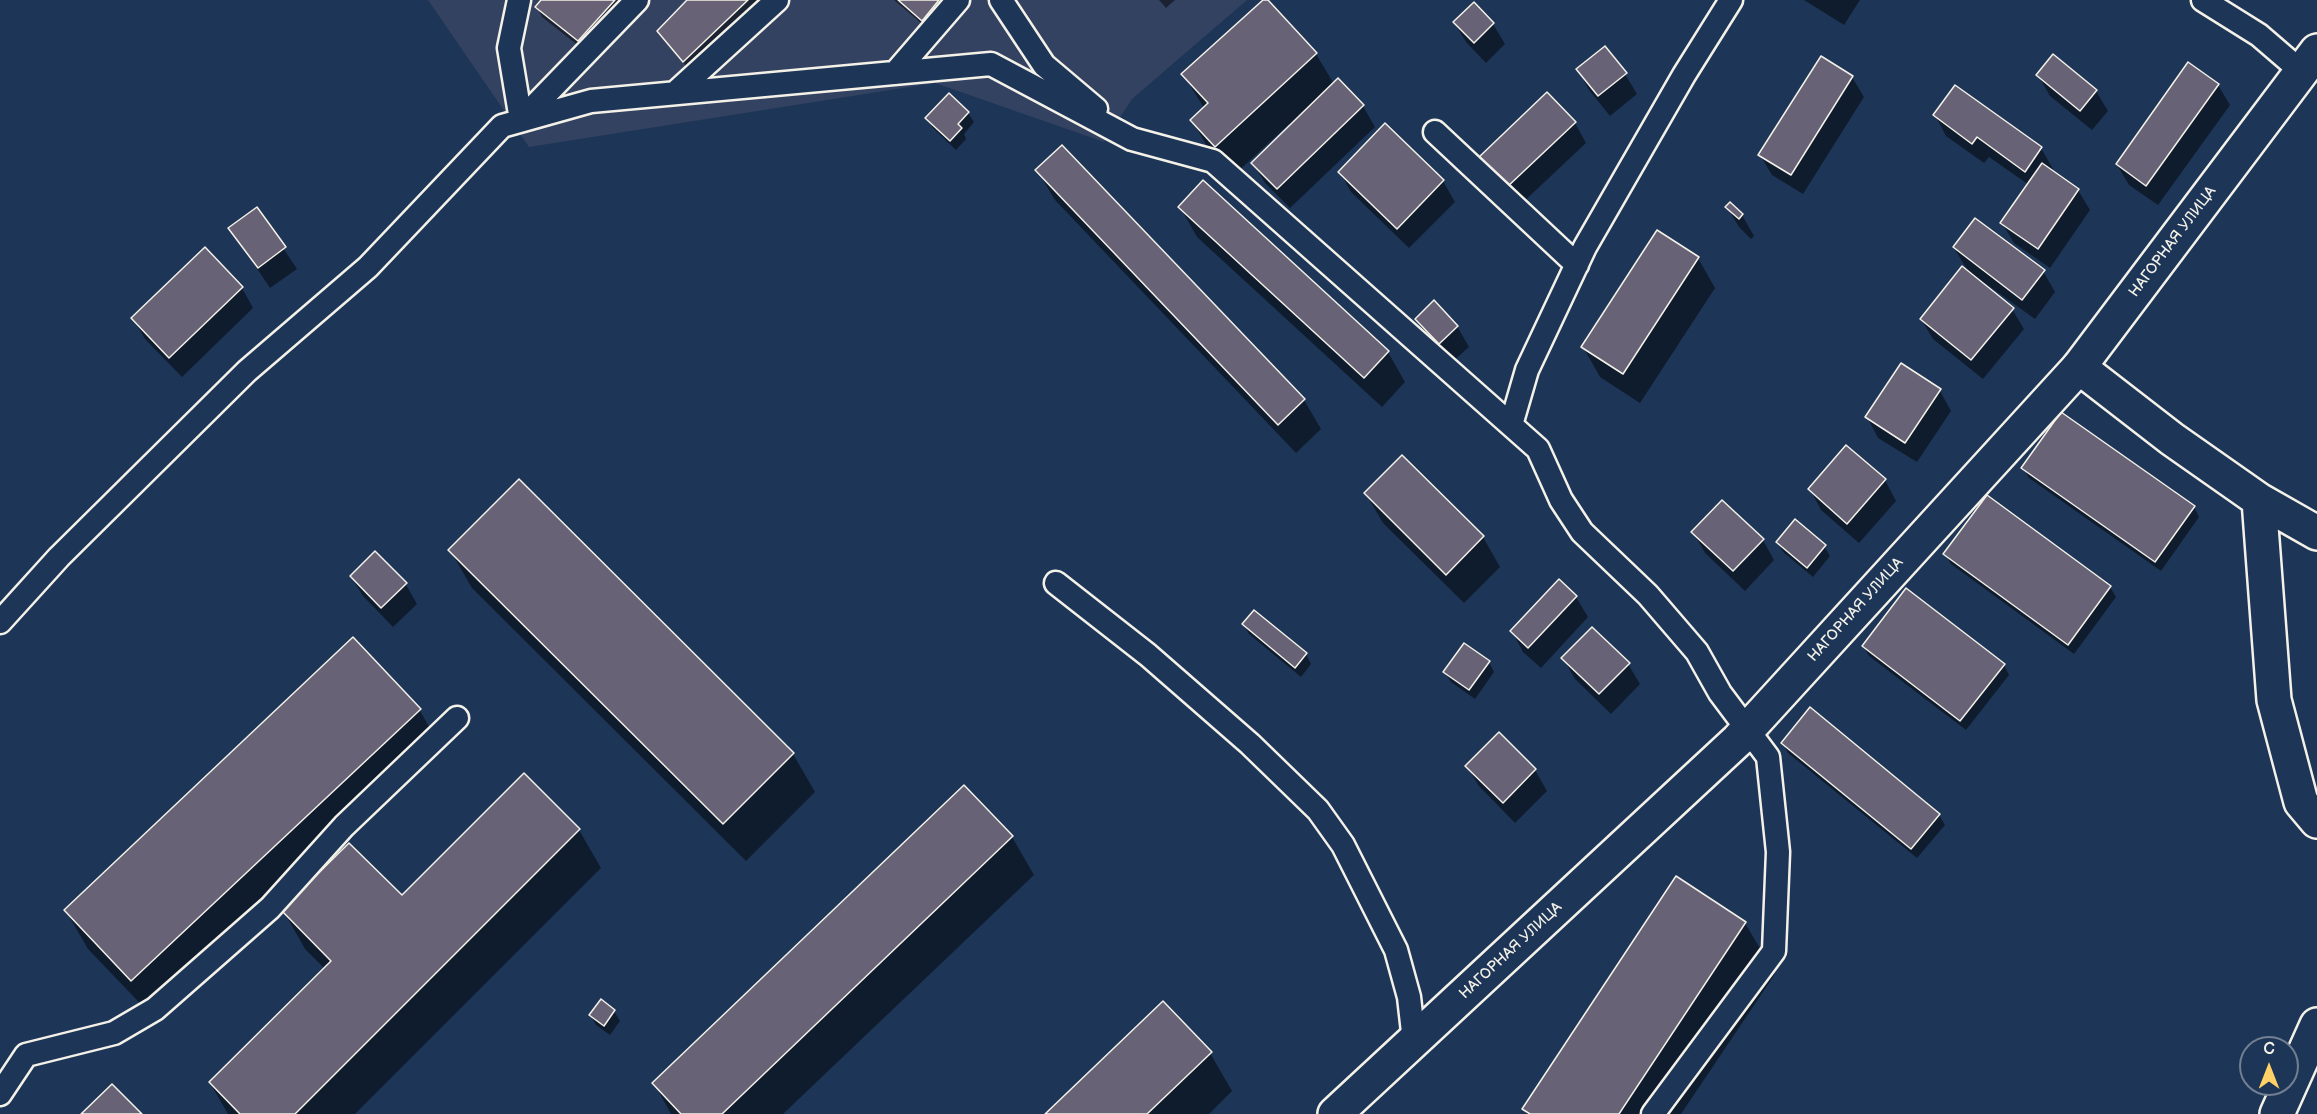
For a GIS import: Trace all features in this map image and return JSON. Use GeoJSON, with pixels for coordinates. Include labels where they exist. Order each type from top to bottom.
{"type":"FeatureCollection","features":[{"type":"Feature","properties":{"kind":"street","name":"НАГОРНАЯ УЛИЦА"},"geometry":{"type":"LineString","coordinates":[[1335,1114],[1749,728],[2079,367],[2309,61]]}},
{"type":"Feature","properties":{"kind":"street"},"geometry":{"type":"LineString","coordinates":[[2079,367],[2172,439],[2259,500],[2317,533]]}},
{"type":"Feature","properties":{"kind":"street"},"geometry":{"type":"LineString","coordinates":[[2259,500],[2274,700],[2301,802],[2317,821]]}},
{"type":"Feature","properties":{"kind":"street"},"geometry":{"type":"LineString","coordinates":[[2277,1114],[2317,1025]]}},
{"type":"Feature","properties":{"kind":"lane"},"geometry":{"type":"LineString","coordinates":[[519,0],[509,48],[521,120]]}},
{"type":"Feature","properties":{"kind":"lane"},"geometry":{"type":"LineString","coordinates":[[521,120],[637,0]]}},
{"type":"Feature","properties":{"kind":"lane"},"geometry":{"type":"LineString","coordinates":[[675,93],[777,0]]}},
{"type":"Feature","properties":{"kind":"lane"},"geometry":{"type":"LineString","coordinates":[[895,73],[958,0]]}},
{"type":"Feature","properties":{"kind":"lane"},"geometry":{"type":"LineString","coordinates":[[1000,0],[1044,65],[1132,139]]}},
{"type":"Feature","properties":{"kind":"lane"},"geometry":{"type":"LineString","coordinates":[[1511,425],[1522,397],[1527,370],[1577,265],[1684,75],[1731,0]]}},
{"type":"Feature","properties":{"kind":"lane"},"geometry":{"type":"LineString","coordinates":[[2203,0],[2259,35],[2309,61]]}},
{"type":"Feature","properties":{"kind":"lane"},"geometry":{"type":"LineString","coordinates":[[0,622],[59,557],[239,379],[368,267],[502,126],[591,101],[991,64],[1132,139],[1213,161],[1538,448],[1560,500],[1582,531],[1648,596],[1697,652],[1720,693],[1749,728],[1768,757],[1778,852],[1774,951],[1653,1114]]}},
{"type":"Feature","properties":{"kind":"lane"},"geometry":{"type":"LineString","coordinates":[[1435,132],[1577,265]]}},
{"type":"Feature","properties":{"kind":"lane"},"geometry":{"type":"LineString","coordinates":[[1056,583],[1157,662],[1250,744],[1318,810],[1343,845],[1396,950],[1409,997],[1414,1041]]}},
{"type":"Feature","properties":{"kind":"lane"},"geometry":{"type":"LineString","coordinates":[[0,1094],[26,1055],[114,1033],[155,1009],[270,908],[344,826],[458,718]]}},
{"type":"Feature","properties":{"kind":"shaded area"},"geometry":{"type":"Polygon","coordinates":[[[428,0],[1247,0],[1132,99],[1104,142],[935,83],[529,147],[428,0]]]}},
{"type":"Feature","properties":{"kind":"building"},"geometry":{"type":"Polygon","coordinates":[[[541,0],[615,0],[578,41],[535,7],[541,0]]]}},
{"type":"Feature","properties":{"kind":"building"},"geometry":{"type":"Polygon","coordinates":[[[687,0],[748,0],[683,62],[657,31],[687,0]]]}},
{"type":"Feature","properties":{"kind":"building"},"geometry":{"type":"Polygon","coordinates":[[[898,0],[939,0],[922,21],[898,0]]]}},
{"type":"Feature","properties":{"kind":"building"},"geometry":{"type":"Polygon","coordinates":[[[1263,0],[1268,0],[1317,53],[1215,147],[1190,120],[1208,103],[1181,74],[1263,0]]]}},
{"type":"Feature","properties":{"kind":"building"},"geometry":{"type":"Polygon","coordinates":[[[1474,2],[1494,23],[1474,43],[1453,22],[1474,2]]]}},
{"type":"Feature","properties":{"kind":"building"},"geometry":{"type":"Polygon","coordinates":[[[1605,46],[1627,73],[1598,96],[1576,69],[1605,46]]]}},
{"type":"Feature","properties":{"kind":"building"},"geometry":{"type":"Polygon","coordinates":[[[2053,54],[2097,90],[2080,111],[2036,75],[2053,54]]]}},
{"type":"Feature","properties":{"kind":"building"},"geometry":{"type":"Polygon","coordinates":[[[1821,56],[1853,76],[1791,175],[1758,155],[1821,56]]]}},
{"type":"Feature","properties":{"kind":"building"},"geometry":{"type":"Polygon","coordinates":[[[2188,62],[2219,84],[2146,186],[2116,164],[2188,62]]]}},
{"type":"Feature","properties":{"kind":"building"},"geometry":{"type":"Polygon","coordinates":[[[1338,78],[1364,105],[1277,189],[1251,163],[1338,78]]]}},
{"type":"Feature","properties":{"kind":"building"},"geometry":{"type":"Polygon","coordinates":[[[1955,85],[2042,147],[2025,172],[1977,137],[1972,144],[1933,115],[1955,85]]]}},
{"type":"Feature","properties":{"kind":"building"},"geometry":{"type":"Polygon","coordinates":[[[1547,92],[1576,122],[1506,188],[1478,158],[1547,92]]]}},
{"type":"Feature","properties":{"kind":"building"},"geometry":{"type":"Polygon","coordinates":[[[949,93],[969,112],[958,124],[962,128],[950,141],[925,118],[949,93]]]}},
{"type":"Feature","properties":{"kind":"building"},"geometry":{"type":"Polygon","coordinates":[[[1385,123],[1444,180],[1397,229],[1338,172],[1385,123]]]}},
{"type":"Feature","properties":{"kind":"building"},"geometry":{"type":"Polygon","coordinates":[[[1062,145],[1305,399],[1278,425],[1035,170],[1062,145]]]}},
{"type":"Feature","properties":{"kind":"building"},"geometry":{"type":"Polygon","coordinates":[[[2042,163],[2079,189],[2038,249],[2000,223],[2042,163]]]}},
{"type":"Feature","properties":{"kind":"building"},"geometry":{"type":"Polygon","coordinates":[[[1203,180],[1389,351],[1364,378],[1178,207],[1203,180]]]}},
{"type":"Feature","properties":{"kind":"building"},"geometry":{"type":"Polygon","coordinates":[[[1730,202],[1743,214],[1739,219],[1725,207],[1730,202]]]}},
{"type":"Feature","properties":{"kind":"building"},"geometry":{"type":"Polygon","coordinates":[[[257,207],[286,247],[258,268],[228,228],[257,207]]]}},
{"type":"Feature","properties":{"kind":"building"},"geometry":{"type":"Polygon","coordinates":[[[1975,218],[2045,270],[2022,300],[1953,247],[1975,218]]]}},
{"type":"Feature","properties":{"kind":"building"},"geometry":{"type":"Polygon","coordinates":[[[1657,230],[1699,257],[1623,374],[1581,347],[1657,230]]]}},
{"type":"Feature","properties":{"kind":"building"},"geometry":{"type":"Polygon","coordinates":[[[205,247],[243,287],[169,358],[131,318],[205,247]]]}},
{"type":"Feature","properties":{"kind":"building"},"geometry":{"type":"Polygon","coordinates":[[[1962,266],[2014,308],[1971,360],[1920,319],[1962,266]]]}},
{"type":"Feature","properties":{"kind":"building"},"geometry":{"type":"Polygon","coordinates":[[[1434,300],[1458,326],[1439,344],[1415,319],[1434,300]]]}},
{"type":"Feature","properties":{"kind":"building"},"geometry":{"type":"Polygon","coordinates":[[[1901,363],[1941,389],[1905,443],[1865,417],[1901,363]]]}},
{"type":"Feature","properties":{"kind":"building"},"geometry":{"type":"Polygon","coordinates":[[[2061,412],[2195,506],[2155,562],[2021,468],[2061,412]]]}},
{"type":"Feature","properties":{"kind":"building"},"geometry":{"type":"Polygon","coordinates":[[[1846,445],[1886,479],[1847,524],[1808,489],[1846,445]]]}},
{"type":"Feature","properties":{"kind":"building"},"geometry":{"type":"Polygon","coordinates":[[[1402,455],[1484,536],[1446,575],[1364,493],[1402,455]]]}},
{"type":"Feature","properties":{"kind":"building"},"geometry":{"type":"Polygon","coordinates":[[[519,479],[794,753],[723,824],[448,550],[519,479]]]}},
{"type":"Feature","properties":{"kind":"building"},"geometry":{"type":"Polygon","coordinates":[[[1987,495],[2111,586],[2068,645],[1943,554],[1987,495]]]}},
{"type":"Feature","properties":{"kind":"building"},"geometry":{"type":"Polygon","coordinates":[[[1722,500],[1764,539],[1733,571],[1691,532],[1722,500]]]}},
{"type":"Feature","properties":{"kind":"building"},"geometry":{"type":"Polygon","coordinates":[[[1795,519],[1826,545],[1807,568],[1776,542],[1795,519]]]}},
{"type":"Feature","properties":{"kind":"building"},"geometry":{"type":"Polygon","coordinates":[[[375,551],[407,583],[381,608],[350,576],[375,551]]]}},
{"type":"Feature","properties":{"kind":"building"},"geometry":{"type":"Polygon","coordinates":[[[1559,579],[1577,596],[1528,648],[1510,631],[1559,579]]]}},
{"type":"Feature","properties":{"kind":"building"},"geometry":{"type":"Polygon","coordinates":[[[1906,588],[2005,664],[1960,721],[1862,646],[1906,588]]]}},
{"type":"Feature","properties":{"kind":"building"},"geometry":{"type":"Polygon","coordinates":[[[1254,610],[1307,653],[1295,668],[1242,624],[1254,610]]]}},
{"type":"Feature","properties":{"kind":"building"},"geometry":{"type":"Polygon","coordinates":[[[1592,627],[1630,663],[1599,694],[1561,658],[1592,627]]]}},
{"type":"Feature","properties":{"kind":"building"},"geometry":{"type":"Polygon","coordinates":[[[353,637],[421,709],[131,981],[64,910],[353,637]]]}},
{"type":"Feature","properties":{"kind":"building"},"geometry":{"type":"Polygon","coordinates":[[[1464,643],[1490,661],[1469,690],[1443,672],[1464,643]]]}},
{"type":"Feature","properties":{"kind":"building"},"geometry":{"type":"Polygon","coordinates":[[[1810,707],[1940,814],[1911,849],[1781,743],[1810,707]]]}},
{"type":"Feature","properties":{"kind":"building"},"geometry":{"type":"Polygon","coordinates":[[[1499,732],[1536,769],[1503,803],[1465,766],[1499,732]]]}},
{"type":"Feature","properties":{"kind":"building"},"geometry":{"type":"Polygon","coordinates":[[[524,773],[580,829],[295,1114],[240,1114],[209,1082],[331,961],[281,910],[349,843],[402,895],[524,773]]]}},
{"type":"Feature","properties":{"kind":"building"},"geometry":{"type":"Polygon","coordinates":[[[964,785],[1013,836],[722,1114],[681,1114],[652,1083],[964,785]]]}},
{"type":"Feature","properties":{"kind":"building"},"geometry":{"type":"Polygon","coordinates":[[[1676,876],[1746,922],[1619,1114],[1530,1114],[1522,1109],[1676,876]]]}},
{"type":"Feature","properties":{"kind":"building"},"geometry":{"type":"Polygon","coordinates":[[[601,999],[615,1010],[604,1026],[589,1015],[601,999]]]}},
{"type":"Feature","properties":{"kind":"building"},"geometry":{"type":"Polygon","coordinates":[[[1163,1001],[1212,1052],[1147,1114],[1045,1114],[1163,1001]]]}},
{"type":"Feature","properties":{"kind":"building"},"geometry":{"type":"Polygon","coordinates":[[[112,1084],[142,1114],[81,1114],[112,1084]]]}}]}
